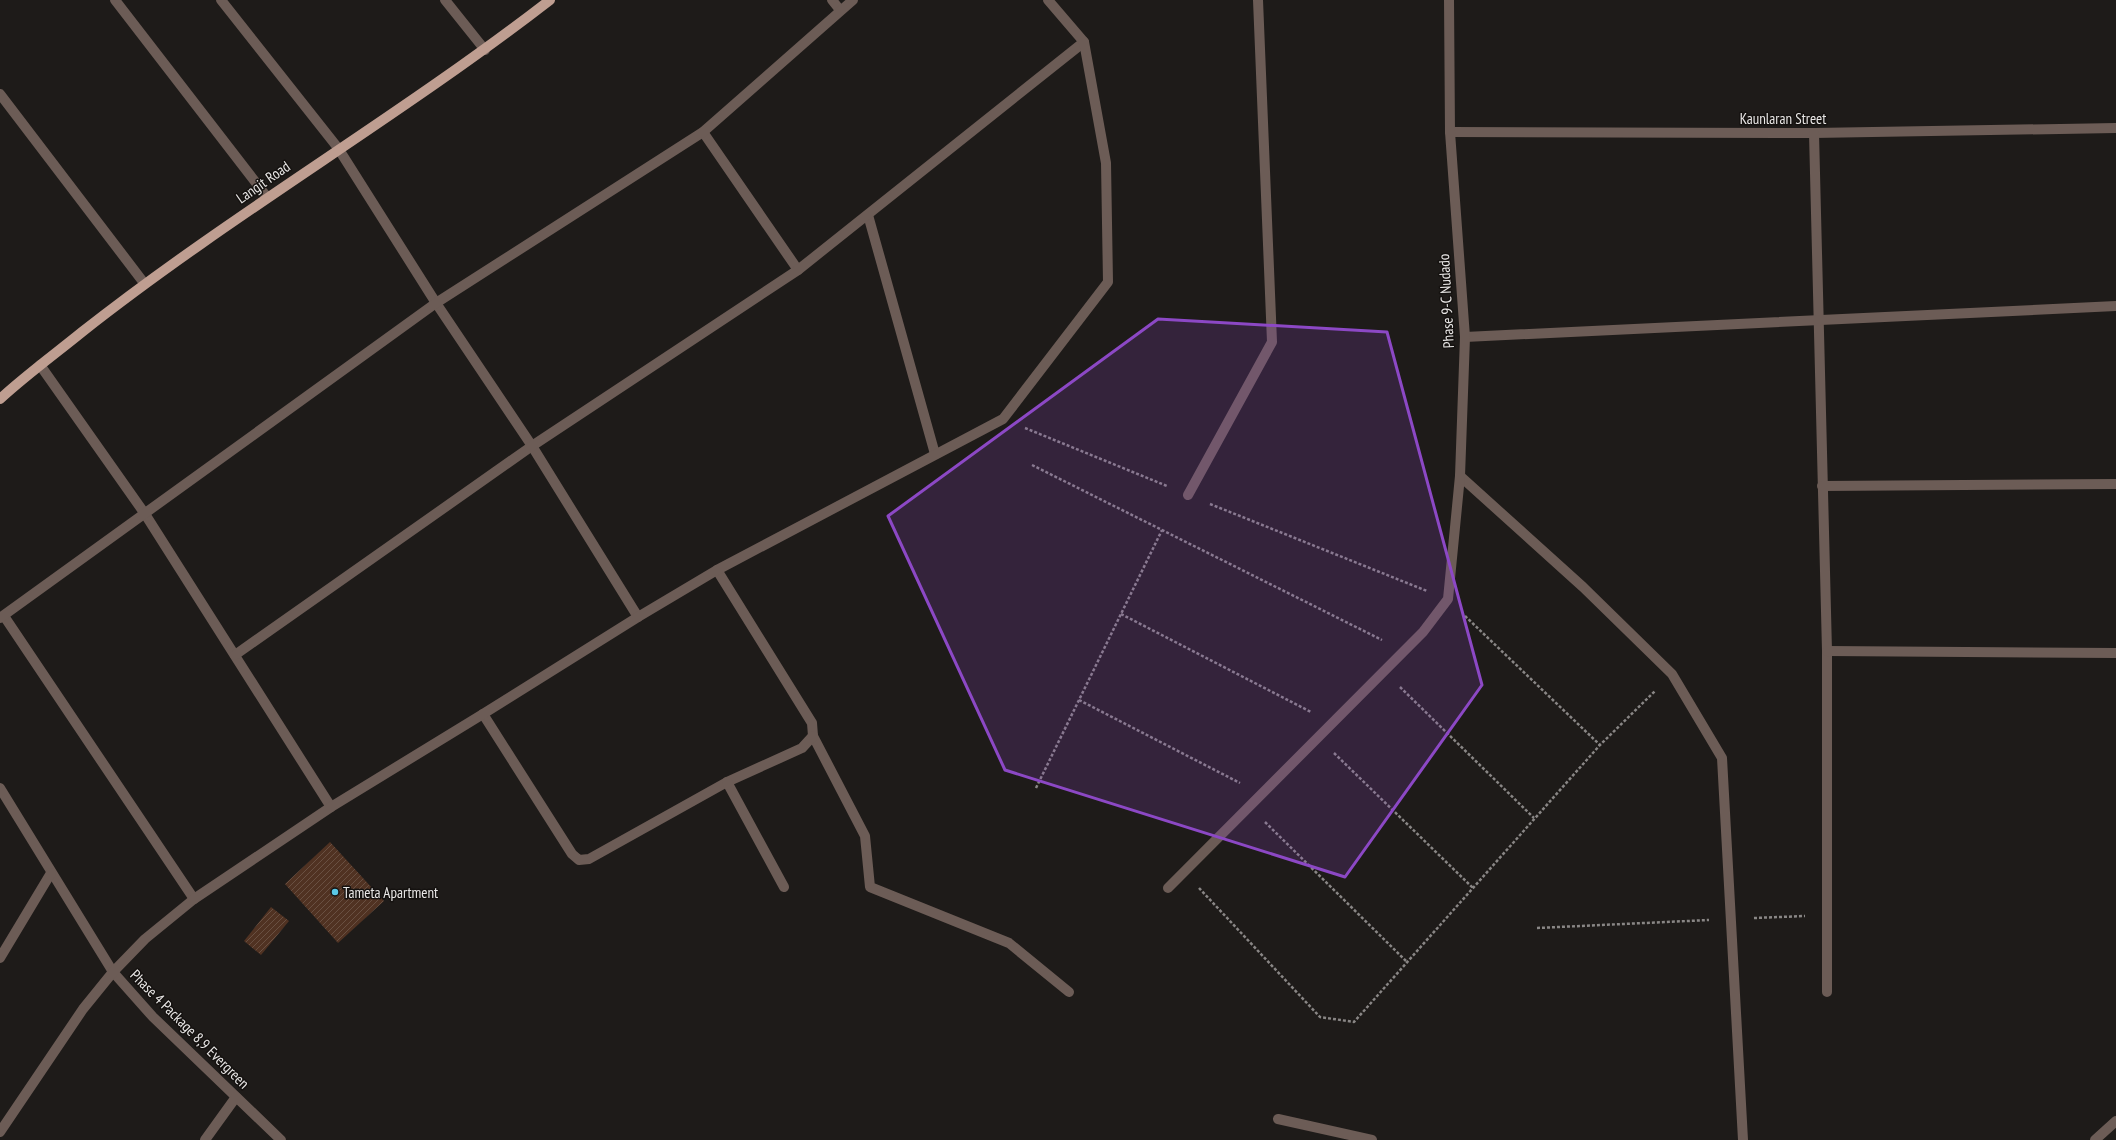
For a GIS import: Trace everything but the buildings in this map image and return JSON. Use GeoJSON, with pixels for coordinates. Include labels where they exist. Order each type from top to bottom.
{"type":"FeatureCollection","features":[{"type":"Feature","properties":{"kind":"main road","name":"Langit Road"},"geometry":{"type":"LineString","coordinates":[[0,398],[144,283],[338,148],[485,50],[550,0]]}},
{"type":"Feature","properties":{"kind":"street"},"geometry":{"type":"LineString","coordinates":[[115,0],[267,197]]}},
{"type":"Feature","properties":{"kind":"street"},"geometry":{"type":"LineString","coordinates":[[221,0],[338,148],[436,303],[532,446],[638,617]]}},
{"type":"Feature","properties":{"kind":"street"},"geometry":{"type":"LineString","coordinates":[[445,0],[485,50]]}},
{"type":"Feature","properties":{"kind":"street"},"geometry":{"type":"LineString","coordinates":[[832,0],[840,10]]}},
{"type":"Feature","properties":{"kind":"street"},"geometry":{"type":"LineString","coordinates":[[194,898],[2,617],[436,303],[703,132],[852,0]]}},
{"type":"Feature","properties":{"kind":"street"},"geometry":{"type":"LineString","coordinates":[[0,1132],[83,1009],[113,972],[145,939],[194,898],[330,807],[717,570],[1003,419],[1108,282],[1106,162],[1084,42],[1048,0]]}},
{"type":"Feature","properties":{"kind":"street"},"geometry":{"type":"LineString","coordinates":[[1188,495],[1272,342],[1258,0]]}},
{"type":"Feature","properties":{"kind":"street","name":"Phase 9-C Nudado"},"geometry":{"type":"LineString","coordinates":[[1448,599],[1460,476],[1464,337],[1450,132],[1449,0]]}},
{"type":"Feature","properties":{"kind":"street"},"geometry":{"type":"LineString","coordinates":[[235,655],[532,446],[798,270],[1084,42]]}},
{"type":"Feature","properties":{"kind":"street"},"geometry":{"type":"LineString","coordinates":[[0,94],[144,283]]}},
{"type":"Feature","properties":{"kind":"street","name":"Kaunlaran Street"},"geometry":{"type":"LineString","coordinates":[[1450,132],[1814,133],[2116,128]]}},
{"type":"Feature","properties":{"kind":"street"},"geometry":{"type":"LineString","coordinates":[[703,132],[798,270]]}},
{"type":"Feature","properties":{"kind":"street"},"geometry":{"type":"LineString","coordinates":[[1814,133],[1817,321],[1827,651],[1827,992]]}},
{"type":"Feature","properties":{"kind":"street"},"geometry":{"type":"LineString","coordinates":[[868,215],[935,454]]}},
{"type":"Feature","properties":{"kind":"street"},"geometry":{"type":"LineString","coordinates":[[1464,337],[2116,306]]}},
{"type":"Feature","properties":{"kind":"street"},"geometry":{"type":"LineString","coordinates":[[40,365],[145,514],[330,807]]}},
{"type":"Feature","properties":{"kind":"street"},"geometry":{"type":"LineString","coordinates":[[1460,476],[1583,587],[1672,674],[1722,758],[1743,1140]]}},
{"type":"Feature","properties":{"kind":"street"},"geometry":{"type":"LineString","coordinates":[[1822,486],[2116,484]]}},
{"type":"Feature","properties":{"kind":"street"},"geometry":{"type":"LineString","coordinates":[[717,570],[812,722],[813,736],[865,836],[870,887],[1009,943],[1069,992]]}},
{"type":"Feature","properties":{"kind":"street"},"geometry":{"type":"LineString","coordinates":[[1168,888],[1423,632],[1448,599]]}},
{"type":"Feature","properties":{"kind":"street"},"geometry":{"type":"LineString","coordinates":[[1827,651],[2116,653]]}},
{"type":"Feature","properties":{"kind":"street"},"geometry":{"type":"LineString","coordinates":[[483,714],[572,854],[579,860],[589,859],[727,782],[802,748],[813,736]]}},
{"type":"Feature","properties":{"kind":"street"},"geometry":{"type":"LineString","coordinates":[[727,782],[784,887]]}},
{"type":"Feature","properties":{"kind":"street","name":"Phase 4 Package 8,9 Evergreen"},"geometry":{"type":"LineString","coordinates":[[0,788],[113,972],[153,1017],[281,1140]]}},
{"type":"Feature","properties":{"kind":"street"},"geometry":{"type":"LineString","coordinates":[[0,958],[51,872]]}},
{"type":"Feature","properties":{"kind":"street"},"geometry":{"type":"LineString","coordinates":[[205,1140],[236,1097]]}},
{"type":"Feature","properties":{"kind":"street"},"geometry":{"type":"LineString","coordinates":[[1278,1119],[1372,1140]]}},
{"type":"Feature","properties":{"kind":"street"},"geometry":{"type":"LineString","coordinates":[[2095,1140],[2116,1121]]}},
{"type":"Feature","properties":{"kind":"path"},"geometry":{"type":"LineString","coordinates":[[1003,419],[1448,599],[1600,745]]}},
{"type":"Feature","properties":{"kind":"path"},"geometry":{"type":"LineString","coordinates":[[1032,465],[1404,651]]}},
{"type":"Feature","properties":{"kind":"path"},"geometry":{"type":"LineString","coordinates":[[1036,788],[1162,530]]}},
{"type":"Feature","properties":{"kind":"path"},"geometry":{"type":"LineString","coordinates":[[1121,614],[1332,723]]}},
{"type":"Feature","properties":{"kind":"path"},"geometry":{"type":"LineString","coordinates":[[1384,671],[1534,818]]}},
{"type":"Feature","properties":{"kind":"path"},"geometry":{"type":"LineString","coordinates":[[1184,872],[1320,1017],[1354,1022],[1600,745],[1672,674]]}},
{"type":"Feature","properties":{"kind":"path"},"geometry":{"type":"LineString","coordinates":[[1079,700],[1262,794]]}},
{"type":"Feature","properties":{"kind":"path"},"geometry":{"type":"LineString","coordinates":[[1318,738],[1473,888]]}},
{"type":"Feature","properties":{"kind":"path"},"geometry":{"type":"LineString","coordinates":[[1250,806],[1407,962]]}},
{"type":"Feature","properties":{"kind":"path"},"geometry":{"type":"LineString","coordinates":[[1537,928],[1827,915]]}},
{"type":"Feature","properties":{"kind":"highlighted area"},"geometry":{"type":"Polygon","coordinates":[[[1158,319],[1387,332],[1482,685],[1345,877],[1005,770],[888,516],[1158,319]]]}},
{"type":"Feature","properties":{"kind":"place","name":"Tameta Apartment"},"geometry":{"type":"Point","coordinates":[335,892]}}]}
